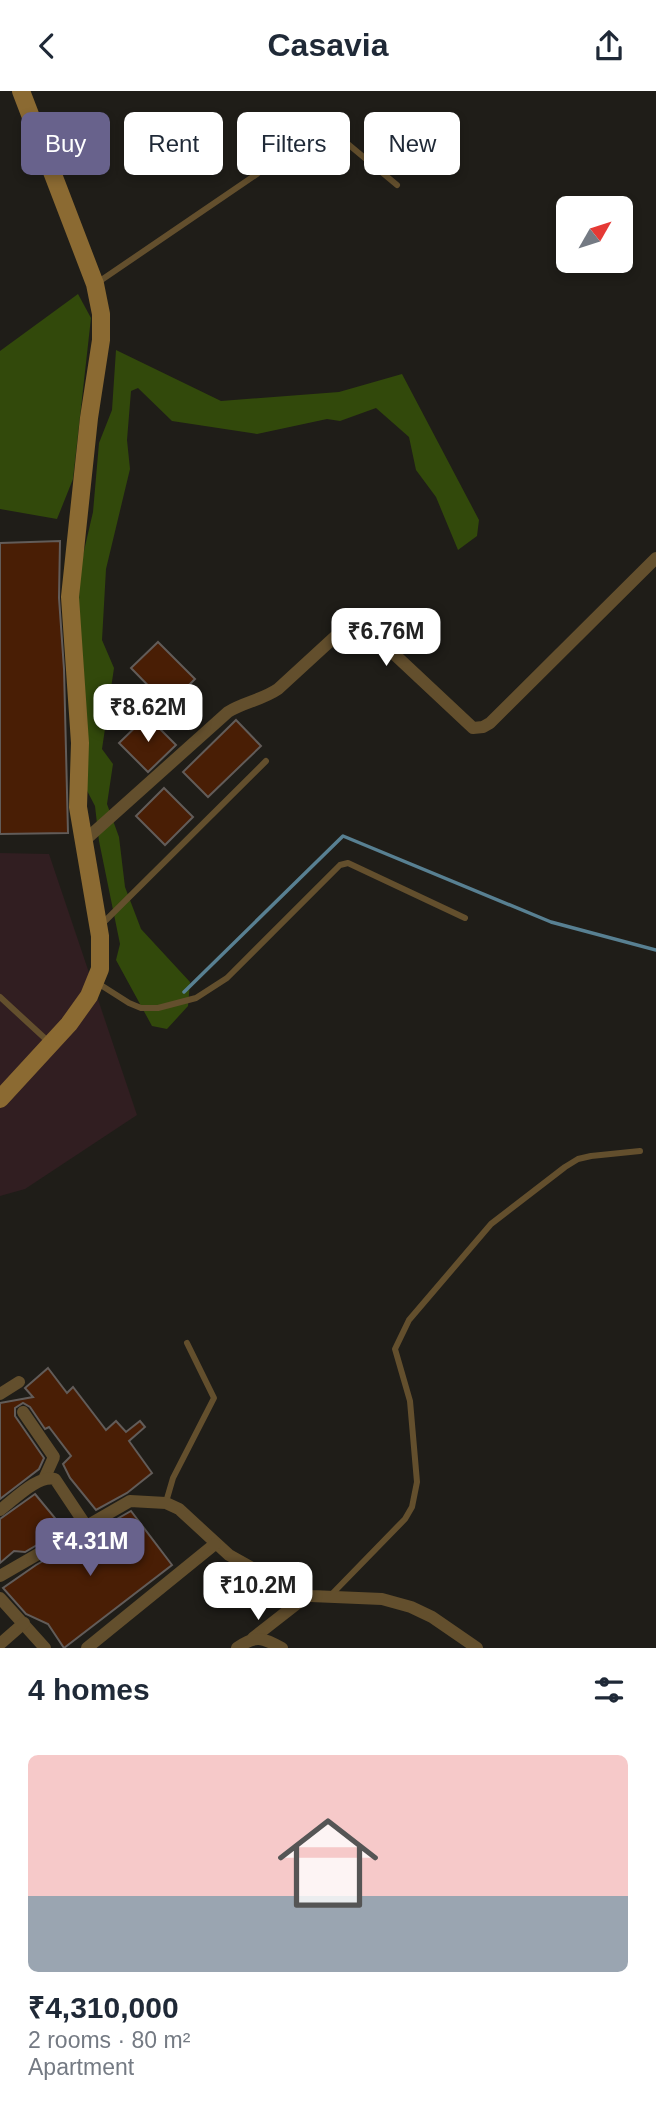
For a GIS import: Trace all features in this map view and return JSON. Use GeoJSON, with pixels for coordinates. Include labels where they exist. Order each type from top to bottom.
{"type":"FeatureCollection","features":[{"type":"Feature","properties":{"kind":"street"},"geometry":{"type":"LineString","coordinates":[[0,1099],[51,1044],[89,996],[100,968],[98,927],[78,807],[80,743],[70,597],[89,418],[101,340],[101,314],[96,284],[21,91]]}},
{"type":"Feature","properties":{"kind":"street"},"geometry":{"type":"LineString","coordinates":[[84,841],[228,712],[240,704],[268,696],[278,689],[351,622],[357,620],[362,624],[473,728],[482,727],[490,723],[656,558]]}},
{"type":"Feature","properties":{"kind":"street"},"geometry":{"type":"LineString","coordinates":[[0,1394],[19,1382]]}},
{"type":"Feature","properties":{"kind":"street"},"geometry":{"type":"LineString","coordinates":[[0,1510],[44,1479],[54,1457],[23,1412]]}},
{"type":"Feature","properties":{"kind":"street"},"geometry":{"type":"LineString","coordinates":[[44,1479],[55,1479],[87,1527]]}},
{"type":"Feature","properties":{"kind":"street"},"geometry":{"type":"LineString","coordinates":[[0,1576],[130,1501],[166,1503],[179,1509],[229,1555],[290,1589],[308,1595],[382,1599],[411,1607],[432,1617],[477,1648]]}},
{"type":"Feature","properties":{"kind":"street"},"geometry":{"type":"LineString","coordinates":[[87,1648],[215,1544]]}},
{"type":"Feature","properties":{"kind":"street"},"geometry":{"type":"LineString","coordinates":[[237,1648],[308,1595]]}},
{"type":"Feature","properties":{"kind":"street"},"geometry":{"type":"LineString","coordinates":[[0,1598],[45,1648]]}},
{"type":"Feature","properties":{"kind":"street"},"geometry":{"type":"LineString","coordinates":[[0,1644],[24,1623]]}},
{"type":"Feature","properties":{"kind":"street"},"geometry":{"type":"LineString","coordinates":[[253,1638],[263,1638],[282,1648]]}},
{"type":"Feature","properties":{"kind":"lane"},"geometry":{"type":"LineString","coordinates":[[96,284],[257,174],[305,131],[319,122],[397,185]]}},
{"type":"Feature","properties":{"kind":"lane"},"geometry":{"type":"LineString","coordinates":[[98,927],[266,761]]}},
{"type":"Feature","properties":{"kind":"lane"},"geometry":{"type":"LineString","coordinates":[[95,982],[141,1008],[158,1009],[196,998],[227,978],[340,865],[348,863],[465,918]]}},
{"type":"Feature","properties":{"kind":"lane"},"geometry":{"type":"LineString","coordinates":[[0,997],[51,1044]]}},
{"type":"Feature","properties":{"kind":"lane"},"geometry":{"type":"LineString","coordinates":[[331,1595],[405,1520],[416,1495],[410,1401],[396,1349],[409,1320],[491,1224],[565,1167],[592,1156],[640,1151]]}},
{"type":"Feature","properties":{"kind":"lane"},"geometry":{"type":"LineString","coordinates":[[166,1503],[173,1478],[214,1398],[187,1343]]}},
{"type":"Feature","properties":{"kind":"shaded area"},"geometry":{"type":"Polygon","coordinates":[[[0,853],[49,854],[137,1115],[25,1189],[0,1196],[0,853]]]}},
{"type":"Feature","properties":{"kind":"green space"},"geometry":{"type":"Polygon","coordinates":[[[78,294],[91,318],[73,479],[57,519],[0,509],[0,351],[78,294]]]}},
{"type":"Feature","properties":{"kind":"green space"},"geometry":{"type":"Polygon","coordinates":[[[116,350],[221,401],[339,392],[402,374],[479,520],[477,536],[458,550],[436,497],[416,470],[409,437],[376,408],[340,421],[327,419],[257,434],[172,421],[138,388],[131,391],[127,440],[130,469],[106,569],[102,640],[114,668],[102,749],[113,764],[107,804],[119,837],[125,887],[141,929],[190,982],[188,1006],[167,1029],[152,1026],[116,960],[120,944],[99,841],[95,806],[83,783],[78,631],[80,568],[93,512],[99,443],[112,410],[116,350]]]}},
{"type":"Feature","properties":{"kind":"building"},"geometry":{"type":"Polygon","coordinates":[[[60,541],[59,598],[64,669],[68,833],[0,834],[0,543],[60,541]]]}},
{"type":"Feature","properties":{"kind":"building"},"geometry":{"type":"Polygon","coordinates":[[[158,642],[195,679],[168,706],[131,668],[158,642]]]}},
{"type":"Feature","properties":{"kind":"building"},"geometry":{"type":"Polygon","coordinates":[[[147,716],[176,745],[148,772],[119,743],[147,716]]]}},
{"type":"Feature","properties":{"kind":"building"},"geometry":{"type":"Polygon","coordinates":[[[236,720],[261,746],[208,797],[183,772],[236,720]]]}},
{"type":"Feature","properties":{"kind":"building"},"geometry":{"type":"Polygon","coordinates":[[[164,788],[193,817],[165,845],[136,816],[164,788]]]}},
{"type":"Feature","properties":{"kind":"building"},"geometry":{"type":"Polygon","coordinates":[[[48,1368],[67,1393],[73,1387],[106,1430],[116,1421],[126,1432],[140,1421],[145,1427],[129,1441],[152,1473],[127,1493],[96,1510],[70,1478],[63,1464],[71,1456],[49,1427],[45,1429],[30,1407],[23,1403],[15,1408],[15,1416],[44,1458],[39,1469],[0,1499],[0,1403],[33,1397],[25,1388],[48,1368]]]}},
{"type":"Feature","properties":{"kind":"building"},"geometry":{"type":"Polygon","coordinates":[[[35,1494],[64,1529],[25,1552],[14,1551],[0,1563],[0,1519],[35,1494]]]}},
{"type":"Feature","properties":{"kind":"building"},"geometry":{"type":"Polygon","coordinates":[[[131,1511],[172,1565],[64,1648],[48,1624],[26,1614],[3,1588],[36,1565],[131,1511]]]}},
{"type":"Feature","properties":{"kind":"waterway"},"geometry":{"type":"LineString","coordinates":[[184,992],[343,836],[551,922],[656,950]]}}]}
